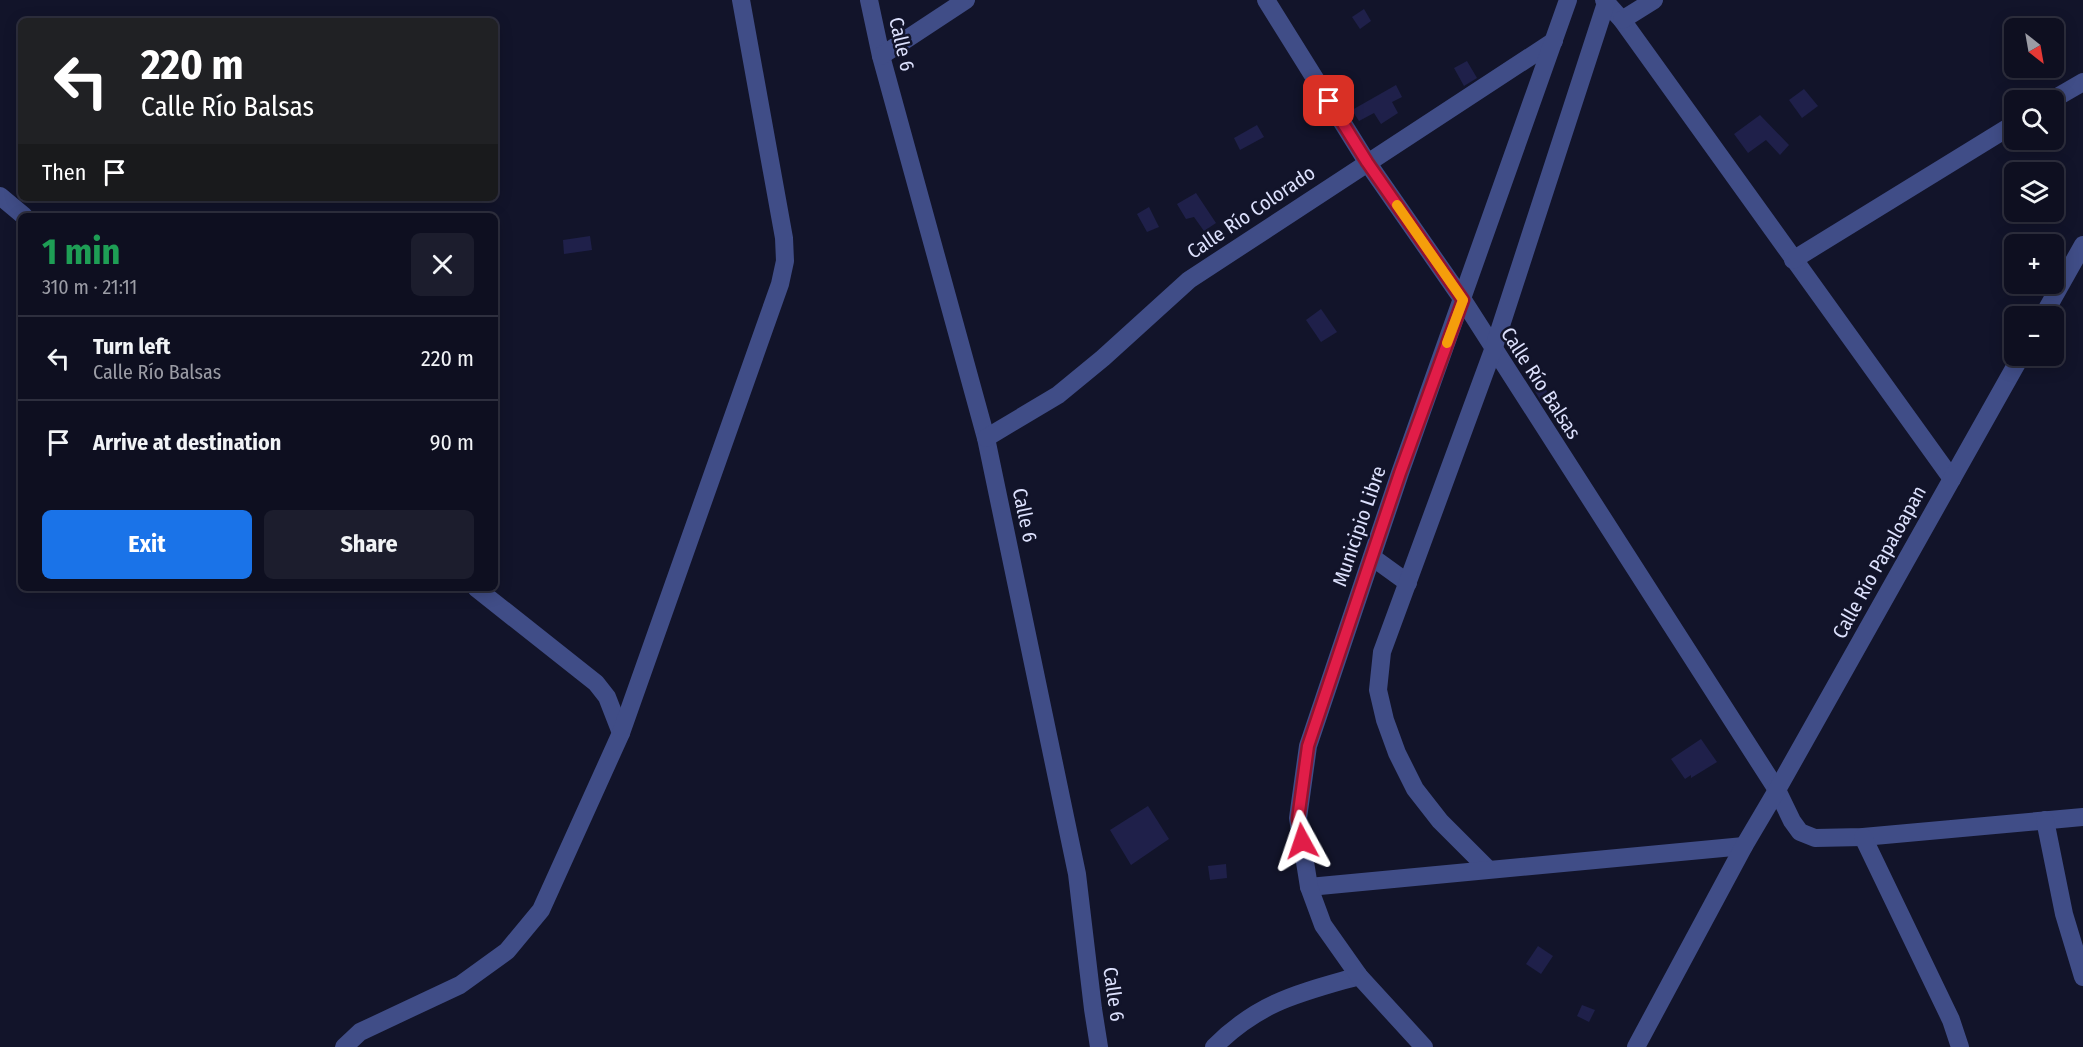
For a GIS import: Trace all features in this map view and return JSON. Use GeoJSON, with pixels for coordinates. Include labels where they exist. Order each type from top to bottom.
{"type":"FeatureCollection","features":[{"type":"Feature","properties":{"kind":"street"},"geometry":{"type":"LineString","coordinates":[[344,1047],[360,1032],[460,985],[507,951],[541,910],[621,733],[780,284],[785,261],[784,238],[741,0]]}},
{"type":"Feature","properties":{"kind":"street","name":"Calle 6"},"geometry":{"type":"LineString","coordinates":[[869,0],[880,56],[986,438],[1077,874],[1091,999],[1099,1047]]}},
{"type":"Feature","properties":{"kind":"street"},"geometry":{"type":"LineString","coordinates":[[880,56],[966,0]]}},
{"type":"Feature","properties":{"kind":"street","name":"Calle Río Balsas"},"geometry":{"type":"LineString","coordinates":[[1266,0],[1367,162],[1463,300],[1493,350],[1778,790],[1792,821],[1800,832],[1815,838],[1863,837],[2083,817]]}},
{"type":"Feature","properties":{"kind":"street","name":"Municipio Libre"},"geometry":{"type":"LineString","coordinates":[[1424,1047],[1359,976],[1323,925],[1309,887],[1298,819],[1308,746],[1568,0]]}},
{"type":"Feature","properties":{"kind":"street"},"geometry":{"type":"LineString","coordinates":[[1622,20],[1654,0]]}},
{"type":"Feature","properties":{"kind":"street"},"geometry":{"type":"LineString","coordinates":[[1606,1],[1622,20],[1952,479]]}},
{"type":"Feature","properties":{"kind":"street"},"geometry":{"type":"LineString","coordinates":[[1488,869],[1440,821],[1415,789],[1397,753],[1385,720],[1378,690],[1382,652],[1493,350],[1606,1]]}},
{"type":"Feature","properties":{"kind":"street","name":"Calle Río Colorado"},"geometry":{"type":"LineString","coordinates":[[986,438],[1058,395],[1190,280],[1554,41]]}},
{"type":"Feature","properties":{"kind":"street"},"geometry":{"type":"LineString","coordinates":[[2064,93],[2083,82]]}},
{"type":"Feature","properties":{"kind":"street"},"geometry":{"type":"LineString","coordinates":[[1793,260],[2004,130]]}},
{"type":"Feature","properties":{"kind":"street"},"geometry":{"type":"LineString","coordinates":[[0,196],[20,213]]}},
{"type":"Feature","properties":{"kind":"street"},"geometry":{"type":"LineString","coordinates":[[2049,306],[2083,245]]}},
{"type":"Feature","properties":{"kind":"street","name":"Calle Río Papaloapan"},"geometry":{"type":"LineString","coordinates":[[1636,1047],[1744,846],[1778,790],[2015,366]]}},
{"type":"Feature","properties":{"kind":"street"},"geometry":{"type":"LineString","coordinates":[[1372,557],[1408,583]]}},
{"type":"Feature","properties":{"kind":"street"},"geometry":{"type":"LineString","coordinates":[[480,591],[596,683],[607,697],[621,733]]}},
{"type":"Feature","properties":{"kind":"street"},"geometry":{"type":"LineString","coordinates":[[2044,820],[2064,914],[2083,976]]}},
{"type":"Feature","properties":{"kind":"street"},"geometry":{"type":"LineString","coordinates":[[1863,837],[1951,1020],[1960,1047]]}},
{"type":"Feature","properties":{"kind":"street"},"geometry":{"type":"LineString","coordinates":[[1309,887],[1744,846]]}},
{"type":"Feature","properties":{"kind":"street"},"geometry":{"type":"LineString","coordinates":[[1214,1047],[1233,1028],[1261,1009],[1296,994],[1359,976]]}},
{"type":"Feature","properties":{"kind":"building"},"geometry":{"type":"Polygon","coordinates":[[[1364,9],[1371,21],[1360,29],[1352,17],[1364,9]]]}},
{"type":"Feature","properties":{"kind":"building"},"geometry":{"type":"Polygon","coordinates":[[[1467,61],[1477,78],[1464,86],[1454,68],[1467,61]]]}},
{"type":"Feature","properties":{"kind":"building"},"geometry":{"type":"Polygon","coordinates":[[[1396,85],[1402,97],[1392,102],[1398,113],[1381,124],[1374,113],[1359,121],[1352,110],[1396,85]]]}},
{"type":"Feature","properties":{"kind":"building"},"geometry":{"type":"Polygon","coordinates":[[[1804,89],[1818,106],[1802,118],[1789,100],[1804,89]]]}},
{"type":"Feature","properties":{"kind":"building"},"geometry":{"type":"Polygon","coordinates":[[[1760,115],[1789,145],[1780,155],[1766,140],[1748,153],[1734,134],[1760,115]]]}},
{"type":"Feature","properties":{"kind":"building"},"geometry":{"type":"Polygon","coordinates":[[[1257,125],[1264,137],[1240,150],[1234,138],[1257,125]]]}},
{"type":"Feature","properties":{"kind":"building"},"geometry":{"type":"Polygon","coordinates":[[[1196,193],[1216,223],[1204,231],[1194,217],[1186,219],[1177,204],[1196,193]]]}},
{"type":"Feature","properties":{"kind":"building"},"geometry":{"type":"Polygon","coordinates":[[[1149,207],[1159,227],[1147,232],[1137,214],[1149,207]]]}},
{"type":"Feature","properties":{"kind":"building"},"geometry":{"type":"Polygon","coordinates":[[[590,236],[592,250],[564,254],[563,240],[590,236]]]}},
{"type":"Feature","properties":{"kind":"building"},"geometry":{"type":"Polygon","coordinates":[[[1321,309],[1337,332],[1321,342],[1306,320],[1321,309]]]}},
{"type":"Feature","properties":{"kind":"building"},"geometry":{"type":"Polygon","coordinates":[[[1542,383],[1551,398],[1542,403],[1533,388],[1542,383]]]}},
{"type":"Feature","properties":{"kind":"building"},"geometry":{"type":"Polygon","coordinates":[[[1701,739],[1717,762],[1691,778],[1691,775],[1685,779],[1671,759],[1701,739]]]}},
{"type":"Feature","properties":{"kind":"building"},"geometry":{"type":"Polygon","coordinates":[[[1148,806],[1169,839],[1131,865],[1110,830],[1148,806]]]}},
{"type":"Feature","properties":{"kind":"building"},"geometry":{"type":"Polygon","coordinates":[[[1226,864],[1227,878],[1210,880],[1208,866],[1226,864]]]}},
{"type":"Feature","properties":{"kind":"building"},"geometry":{"type":"Polygon","coordinates":[[[1538,946],[1553,956],[1541,974],[1526,964],[1538,946]]]}},
{"type":"Feature","properties":{"kind":"building"},"geometry":{"type":"Polygon","coordinates":[[[1582,1005],[1595,1010],[1589,1022],[1577,1016],[1582,1005]]]}},
{"type":"Feature","properties":{"kind":"slow traffic"},"geometry":{"type":"LineString","coordinates":[[1397,205],[1463,300],[1447,343]]}},
{"type":"Feature","properties":{"kind":"route"},"geometry":{"type":"LineString","coordinates":[[1302,841],[1298,819],[1308,746],[1400,473],[1463,300],[1367,162],[1329,101]]}}]}
